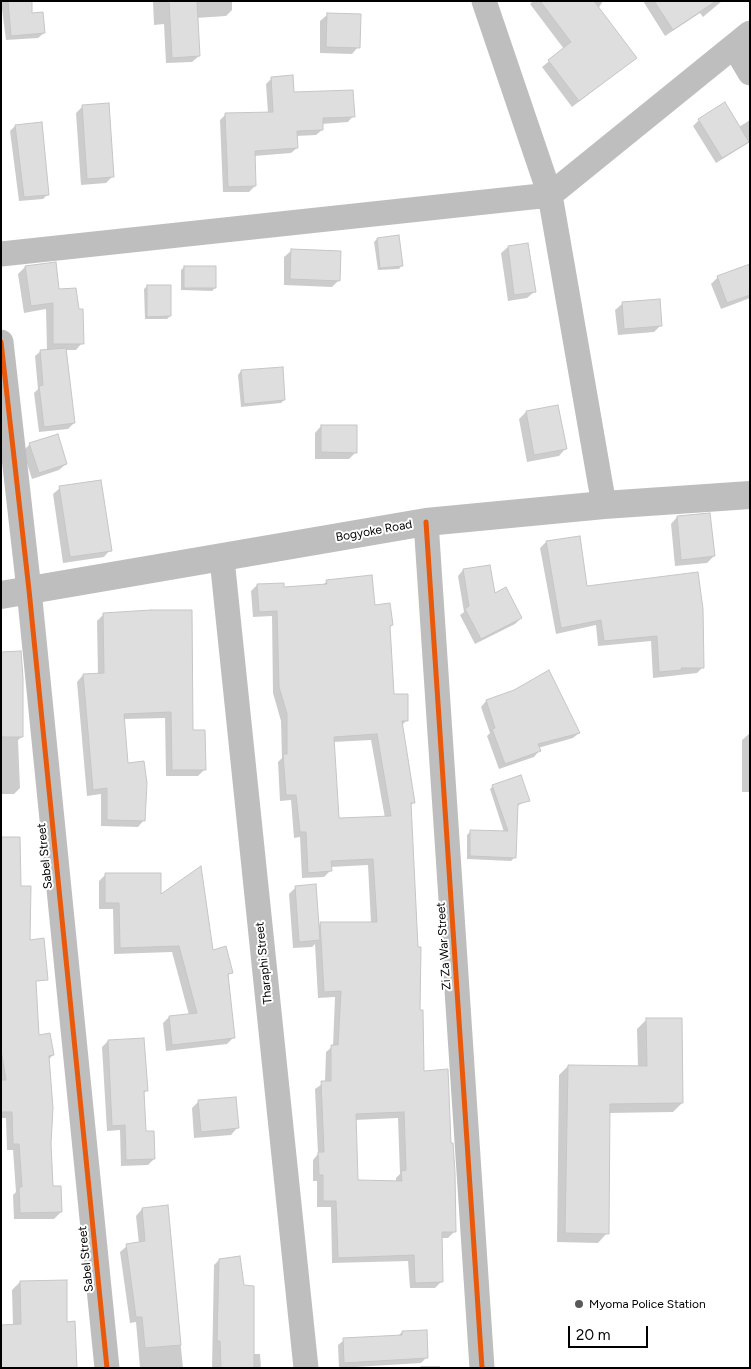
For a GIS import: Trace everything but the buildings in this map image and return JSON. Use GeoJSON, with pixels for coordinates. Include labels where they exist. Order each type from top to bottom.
{"type":"FeatureCollection","features":[{"type":"Feature","properties":{"kind":"street"},"geometry":{"type":"LineString","coordinates":[[484,1],[550,195],[604,505]]}},
{"type":"Feature","properties":{"kind":"street"},"geometry":{"type":"LineString","coordinates":[[1,254],[550,195],[742,40],[750,73]]}},
{"type":"Feature","properties":{"kind":"street","name":"Sabel Street"},"geometry":{"type":"LineString","coordinates":[[1,342],[29,590],[107,1368]]}},
{"type":"Feature","properties":{"kind":"street","name":"Bogyoke Road"},"geometry":{"type":"LineString","coordinates":[[1,595],[426,522],[604,505],[750,495]]}},
{"type":"Feature","properties":{"kind":"street","name":"Zi Za War Street"},"geometry":{"type":"LineString","coordinates":[[426,522],[482,1368]]}},
{"type":"Feature","properties":{"kind":"street","name":"Tharaphi Street"},"geometry":{"type":"LineString","coordinates":[[222,558],[306,1368]]}},
{"type":"Feature","properties":{"kind":"cycle path"},"geometry":{"type":"LineString","coordinates":[[1,342],[29,590],[107,1368]]}},
{"type":"Feature","properties":{"kind":"cycle path"},"geometry":{"type":"LineString","coordinates":[[426,522],[482,1368]]}},
{"type":"Feature","properties":{"kind":"place","name":"Myoma Police Station"},"geometry":{"type":"Point","coordinates":[579,1304]}}]}
